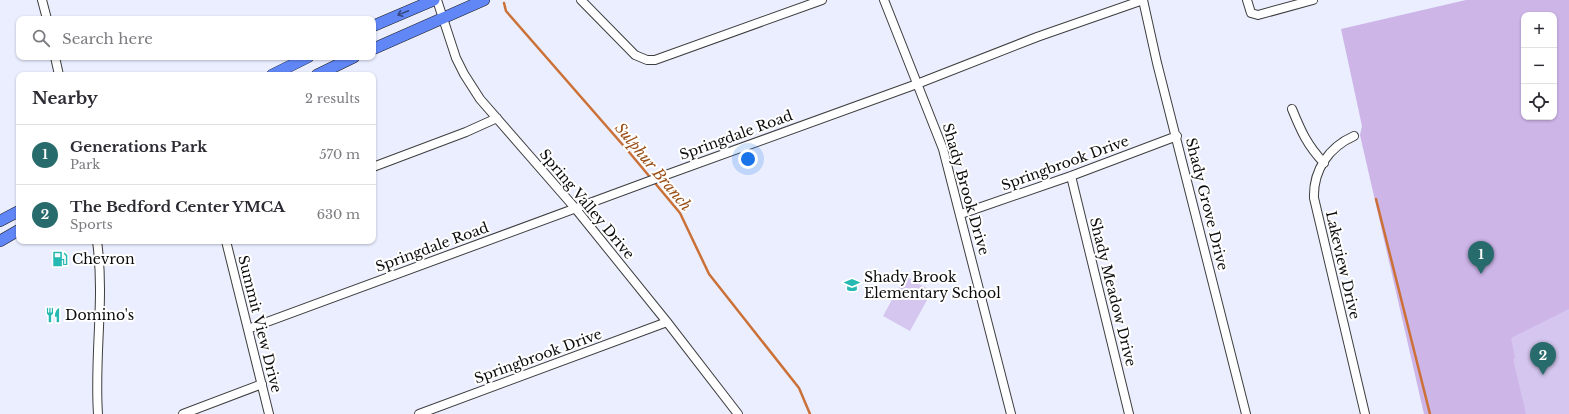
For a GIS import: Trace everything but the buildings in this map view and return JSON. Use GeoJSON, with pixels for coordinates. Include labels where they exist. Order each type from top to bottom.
{"type":"FeatureCollection","features":[{"type":"Feature","properties":{"kind":"main road"},"geometry":{"type":"LineString","coordinates":[[376,25],[435,0]]}},
{"type":"Feature","properties":{"kind":"main road"},"geometry":{"type":"LineString","coordinates":[[376,47],[484,0]]}},
{"type":"Feature","properties":{"kind":"main road"},"geometry":{"type":"LineString","coordinates":[[278,72],[302,60]]}},
{"type":"Feature","properties":{"kind":"main road"},"geometry":{"type":"LineString","coordinates":[[323,72],[348,60]]}},
{"type":"Feature","properties":{"kind":"main road"},"geometry":{"type":"LineString","coordinates":[[0,221],[16,213]]}},
{"type":"Feature","properties":{"kind":"main road"},"geometry":{"type":"LineString","coordinates":[[0,241],[16,232]]}},
{"type":"Feature","properties":{"kind":"street"},"geometry":{"type":"LineString","coordinates":[[42,0],[45,16]]}},
{"type":"Feature","properties":{"kind":"street","name":"Spring Valley Drive"},"geometry":{"type":"LineString","coordinates":[[435,0],[456,58],[480,99],[575,208],[667,322],[738,414]]}},
{"type":"Feature","properties":{"kind":"street"},"geometry":{"type":"LineString","coordinates":[[581,0],[635,55],[647,60],[655,60],[822,0]]}},
{"type":"Feature","properties":{"kind":"street","name":"Shady Brook Drive"},"geometry":{"type":"LineString","coordinates":[[884,0],[941,142],[961,214],[1011,414]]}},
{"type":"Feature","properties":{"kind":"street","name":"Springdale Road"},"geometry":{"type":"LineString","coordinates":[[248,329],[643,183],[917,84],[1037,37],[1143,0]]}},
{"type":"Feature","properties":{"kind":"street","name":"Shady Grove Drive"},"geometry":{"type":"LineString","coordinates":[[1143,0],[1157,63],[1177,136],[1246,414]]}},
{"type":"Feature","properties":{"kind":"street"},"geometry":{"type":"LineString","coordinates":[[1247,0],[1251,13],[1258,15],[1313,0]]}},
{"type":"Feature","properties":{"kind":"street"},"geometry":{"type":"LineString","coordinates":[[56,60],[59,72]]}},
{"type":"Feature","properties":{"kind":"street"},"geometry":{"type":"LineString","coordinates":[[1292,109],[1311,150],[1324,163]]}},
{"type":"Feature","properties":{"kind":"street"},"geometry":{"type":"LineString","coordinates":[[376,166],[466,132],[497,118]]}},
{"type":"Feature","properties":{"kind":"street","name":"Springbrook Drive"},"geometry":{"type":"LineString","coordinates":[[961,214],[1071,176],[1177,136]]}},
{"type":"Feature","properties":{"kind":"street","name":"Lakeview Drive"},"geometry":{"type":"LineString","coordinates":[[1354,136],[1339,144],[1332,150],[1315,180],[1314,198],[1365,414]]}},
{"type":"Feature","properties":{"kind":"street","name":"Shady Meadow Drive"},"geometry":{"type":"LineString","coordinates":[[1071,176],[1129,414]]}},
{"type":"Feature","properties":{"kind":"street"},"geometry":{"type":"LineString","coordinates":[[97,244],[100,313],[96,392],[98,414]]}},
{"type":"Feature","properties":{"kind":"street","name":"Summit View Drive"},"geometry":{"type":"LineString","coordinates":[[227,244],[269,414]]}},
{"type":"Feature","properties":{"kind":"street","name":"Springbrook Drive"},"geometry":{"type":"LineString","coordinates":[[419,414],[667,322]]}},
{"type":"Feature","properties":{"kind":"street"},"geometry":{"type":"LineString","coordinates":[[183,414],[262,384]]}},
{"type":"Feature","properties":{"kind":"shaded area"},"geometry":{"type":"Polygon","coordinates":[[[1466,0],[1569,0],[1569,414],[1424,414],[1360,135],[1362,126],[1341,29],[1466,0]]]}},
{"type":"Feature","properties":{"kind":"shaded area"},"geometry":{"type":"Polygon","coordinates":[[[905,276],[932,291],[910,331],[883,316],[905,276]]]}},
{"type":"Feature","properties":{"kind":"shaded area"},"geometry":{"type":"Polygon","coordinates":[[[1569,309],[1569,414],[1526,414],[1513,359],[1515,358],[1511,338],[1569,309]]]}},
{"type":"Feature","properties":{"kind":"waterway","name":"Sulphur Branch"},"geometry":{"type":"LineString","coordinates":[[504,3],[506,11],[680,213],[709,274],[799,388],[810,414]]}},
{"type":"Feature","properties":{"kind":"waterway"},"geometry":{"type":"LineString","coordinates":[[1376,199],[1430,414]]}},
{"type":"Feature","properties":{"kind":"place","name":"Chevron"},"geometry":{"type":"Point","coordinates":[60,259]}},
{"type":"Feature","properties":{"kind":"place","name":"Generations Park"},"geometry":{"type":"Point","coordinates":[1481,274]}},
{"type":"Feature","properties":{"kind":"place","name":"Shady Brook Elementary School"},"geometry":{"type":"Point","coordinates":[852,285]}},
{"type":"Feature","properties":{"kind":"place","name":"Domino's"},"geometry":{"type":"Point","coordinates":[53,315]}},
{"type":"Feature","properties":{"kind":"place","name":"The Bedford Center YMCA"},"geometry":{"type":"Point","coordinates":[1543,375]}}]}
